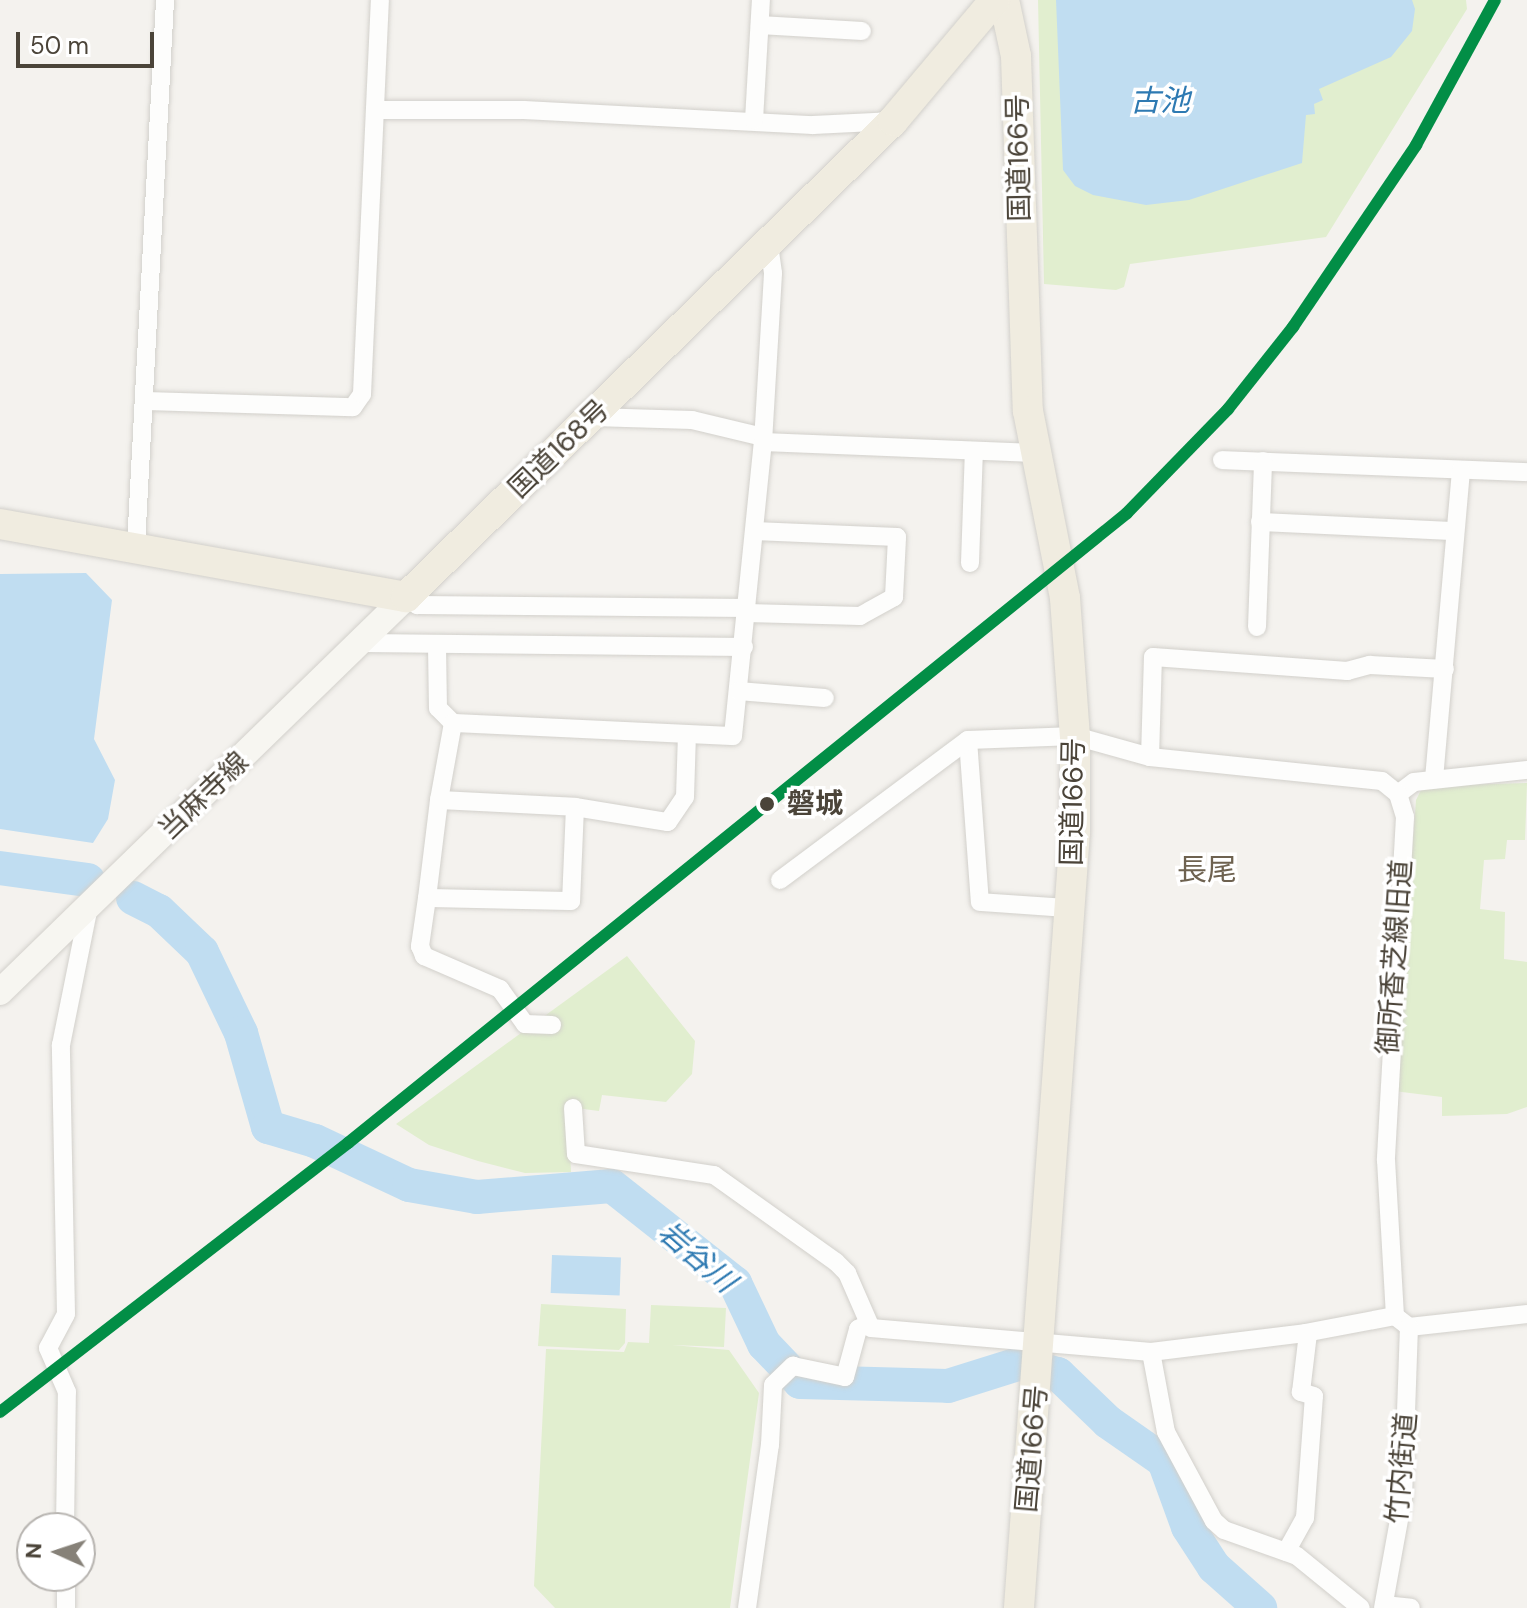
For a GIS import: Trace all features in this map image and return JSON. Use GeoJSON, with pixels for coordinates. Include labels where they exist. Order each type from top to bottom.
{"type":"FeatureCollection","features":[{"type":"Feature","properties":{"kind":"highway","name":"国道168号"},"geometry":{"type":"LineString","coordinates":[[406,597],[769,246],[893,121],[995,0]]}},
{"type":"Feature","properties":{"kind":"highway","name":"国道166号"},"geometry":{"type":"LineString","coordinates":[[1004,0],[1016,56],[1022,329],[1035,453],[1065,598],[1075,736],[1069,908],[1019,1608]]}},
{"type":"Feature","properties":{"kind":"highway"},"geometry":{"type":"LineString","coordinates":[[0,524],[136,545],[406,597]]}},
{"type":"Feature","properties":{"kind":"main road","name":"当麻寺線"},"geometry":{"type":"LineString","coordinates":[[0,992],[363,643],[406,597]]}},
{"type":"Feature","properties":{"kind":"street"},"geometry":{"type":"LineString","coordinates":[[136,545],[165,0]]}},
{"type":"Feature","properties":{"kind":"street"},"geometry":{"type":"LineString","coordinates":[[146,401],[353,407],[362,394],[380,0]]}},
{"type":"Feature","properties":{"kind":"street"},"geometry":{"type":"LineString","coordinates":[[754,120],[761,0]]}},
{"type":"Feature","properties":{"kind":"street"},"geometry":{"type":"LineString","coordinates":[[760,25],[862,31]]}},
{"type":"Feature","properties":{"kind":"street"},"geometry":{"type":"LineString","coordinates":[[376,110],[754,120],[813,125],[893,121]]}},
{"type":"Feature","properties":{"kind":"street"},"geometry":{"type":"LineString","coordinates":[[437,646],[438,708],[453,723],[733,736],[763,440],[773,273],[769,246]]}},
{"type":"Feature","properties":{"kind":"street"},"geometry":{"type":"LineString","coordinates":[[593,417],[692,420],[763,440],[1035,453]]}},
{"type":"Feature","properties":{"kind":"street"},"geometry":{"type":"LineString","coordinates":[[970,563],[974,451]]}},
{"type":"Feature","properties":{"kind":"street"},"geometry":{"type":"LineString","coordinates":[[1222,460],[1527,472]]}},
{"type":"Feature","properties":{"kind":"street"},"geometry":{"type":"LineString","coordinates":[[1257,627],[1263,461]]}},
{"type":"Feature","properties":{"kind":"street"},"geometry":{"type":"LineString","coordinates":[[1434,779],[1445,669],[1453,531],[1461,470]]}},
{"type":"Feature","properties":{"kind":"street"},"geometry":{"type":"LineString","coordinates":[[1260,522],[1453,531]]}},
{"type":"Feature","properties":{"kind":"street"},"geometry":{"type":"LineString","coordinates":[[406,597],[417,605],[747,610],[860,616],[894,597],[897,537],[754,531]]}},
{"type":"Feature","properties":{"kind":"street"},"geometry":{"type":"LineString","coordinates":[[363,643],[744,647]]}},
{"type":"Feature","properties":{"kind":"street"},"geometry":{"type":"LineString","coordinates":[[1150,757],[1153,657],[1347,671],[1370,665],[1445,669]]}},
{"type":"Feature","properties":{"kind":"street"},"geometry":{"type":"LineString","coordinates":[[738,691],[825,698]]}},
{"type":"Feature","properties":{"kind":"street"},"geometry":{"type":"LineString","coordinates":[[453,723],[439,800],[420,946],[424,956],[500,989],[525,1024],[552,1025]]}},
{"type":"Feature","properties":{"kind":"street"},"geometry":{"type":"LineString","coordinates":[[439,800],[575,807],[668,822],[685,797],[687,734]]}},
{"type":"Feature","properties":{"kind":"street"},"geometry":{"type":"LineString","coordinates":[[780,880],[968,740],[1075,736],[1150,757],[1382,781],[1398,794],[1414,782],[1527,770]]}},
{"type":"Feature","properties":{"kind":"street"},"geometry":{"type":"LineString","coordinates":[[968,740],[980,902],[1069,908]]}},
{"type":"Feature","properties":{"kind":"street","name":"御所香芝線旧道"},"geometry":{"type":"LineString","coordinates":[[1398,794],[1405,817],[1386,1160],[1402,1321]]}},
{"type":"Feature","properties":{"kind":"street"},"geometry":{"type":"LineString","coordinates":[[427,898],[571,901],[575,807]]}},
{"type":"Feature","properties":{"kind":"street"},"geometry":{"type":"LineString","coordinates":[[65,1512],[67,1392],[48,1348],[66,1314],[61,1045],[89,906]]}},
{"type":"Feature","properties":{"kind":"street"},"geometry":{"type":"LineString","coordinates":[[573,1108],[576,1154],[714,1175],[836,1262],[847,1273],[871,1328],[1151,1352],[1402,1321],[1527,1314]]}},
{"type":"Feature","properties":{"kind":"street","name":"竹内街道"},"geometry":{"type":"LineString","coordinates":[[1383,1607],[1403,1498],[1402,1321]]}},
{"type":"Feature","properties":{"kind":"street"},"geometry":{"type":"LineString","coordinates":[[747,1608],[773,1385],[793,1366],[845,1377],[858,1329],[868,1324]]}},
{"type":"Feature","properties":{"kind":"street"},"geometry":{"type":"LineString","coordinates":[[1286,1552],[1305,1518],[1314,1396],[1301,1392],[1308,1333]]}},
{"type":"Feature","properties":{"kind":"street"},"geometry":{"type":"LineString","coordinates":[[1151,1352],[1166,1432],[1214,1521],[1286,1552],[1361,1608]]}},
{"type":"Feature","properties":{"kind":"street"},"geometry":{"type":"LineString","coordinates":[[1383,1607],[1411,1608]]}},
{"type":"Feature","properties":{"kind":"green space"},"geometry":{"type":"Polygon","coordinates":[[[1038,0],[1466,0],[1467,9],[1326,237],[1130,264],[1124,287],[1116,290],[1044,284],[1038,0]]]}},
{"type":"Feature","properties":{"kind":"green space"},"geometry":{"type":"Polygon","coordinates":[[[1527,783],[1525,840],[1507,840],[1505,859],[1484,860],[1480,909],[1505,912],[1504,959],[1527,962],[1527,1107],[1507,1114],[1442,1116],[1442,1097],[1394,1091],[1416,800],[1423,786],[1527,783]]]}},
{"type":"Feature","properties":{"kind":"green space"},"geometry":{"type":"Polygon","coordinates":[[[627,956],[695,1041],[692,1074],[666,1102],[602,1095],[599,1111],[568,1107],[571,1172],[525,1173],[478,1161],[429,1145],[396,1124],[627,956]]]}},
{"type":"Feature","properties":{"kind":"green space"},"geometry":{"type":"Polygon","coordinates":[[[541,1304],[626,1309],[625,1343],[619,1350],[538,1346],[541,1304]]]}},
{"type":"Feature","properties":{"kind":"green space"},"geometry":{"type":"Polygon","coordinates":[[[651,1305],[726,1308],[724,1347],[672,1345],[729,1350],[759,1393],[730,1608],[555,1608],[534,1586],[546,1349],[624,1352],[628,1342],[649,1343],[651,1305]]]}},
{"type":"Feature","properties":{"kind":"water","name":"古池"},"geometry":{"type":"Polygon","coordinates":[[[1056,0],[1412,0],[1415,9],[1412,31],[1391,57],[1319,89],[1323,100],[1314,104],[1315,114],[1306,115],[1302,163],[1189,200],[1146,205],[1093,195],[1075,186],[1063,170],[1056,0]]]}},
{"type":"Feature","properties":{"kind":"water"},"geometry":{"type":"Polygon","coordinates":[[[86,573],[112,600],[94,739],[115,780],[108,819],[93,843],[0,829],[0,574],[86,573]]]}},
{"type":"Feature","properties":{"kind":"water"},"geometry":{"type":"Polygon","coordinates":[[[552,1255],[621,1257],[620,1295],[551,1293],[552,1255]]]}},
{"type":"Feature","properties":{"kind":"waterway","name":"岩谷川"},"geometry":{"type":"LineString","coordinates":[[0,868],[88,880]]}},
{"type":"Feature","properties":{"kind":"waterway","name":"岩谷川"},"geometry":{"type":"LineString","coordinates":[[133,898],[159,911],[202,952],[241,1033],[268,1127],[315,1141],[409,1185],[477,1197],[612,1186],[735,1283],[764,1344],[800,1382],[948,1386],[1021,1363],[1058,1374],[1108,1422],[1164,1461],[1188,1527],[1214,1567],[1260,1608]]}},
{"type":"Feature","properties":{"kind":"transit line"},"geometry":{"type":"LineString","coordinates":[[0,1412],[348,1143],[1127,513],[1228,409],[1293,327],[1416,145],[1495,0]]}},
{"type":"Feature","properties":{"kind":"place","name":"磐城"},"geometry":{"type":"Point","coordinates":[767,804]}},
{"type":"Feature","properties":{"kind":"district","name":"長尾"},"geometry":{"type":"Point","coordinates":[1207,870]}}]}
